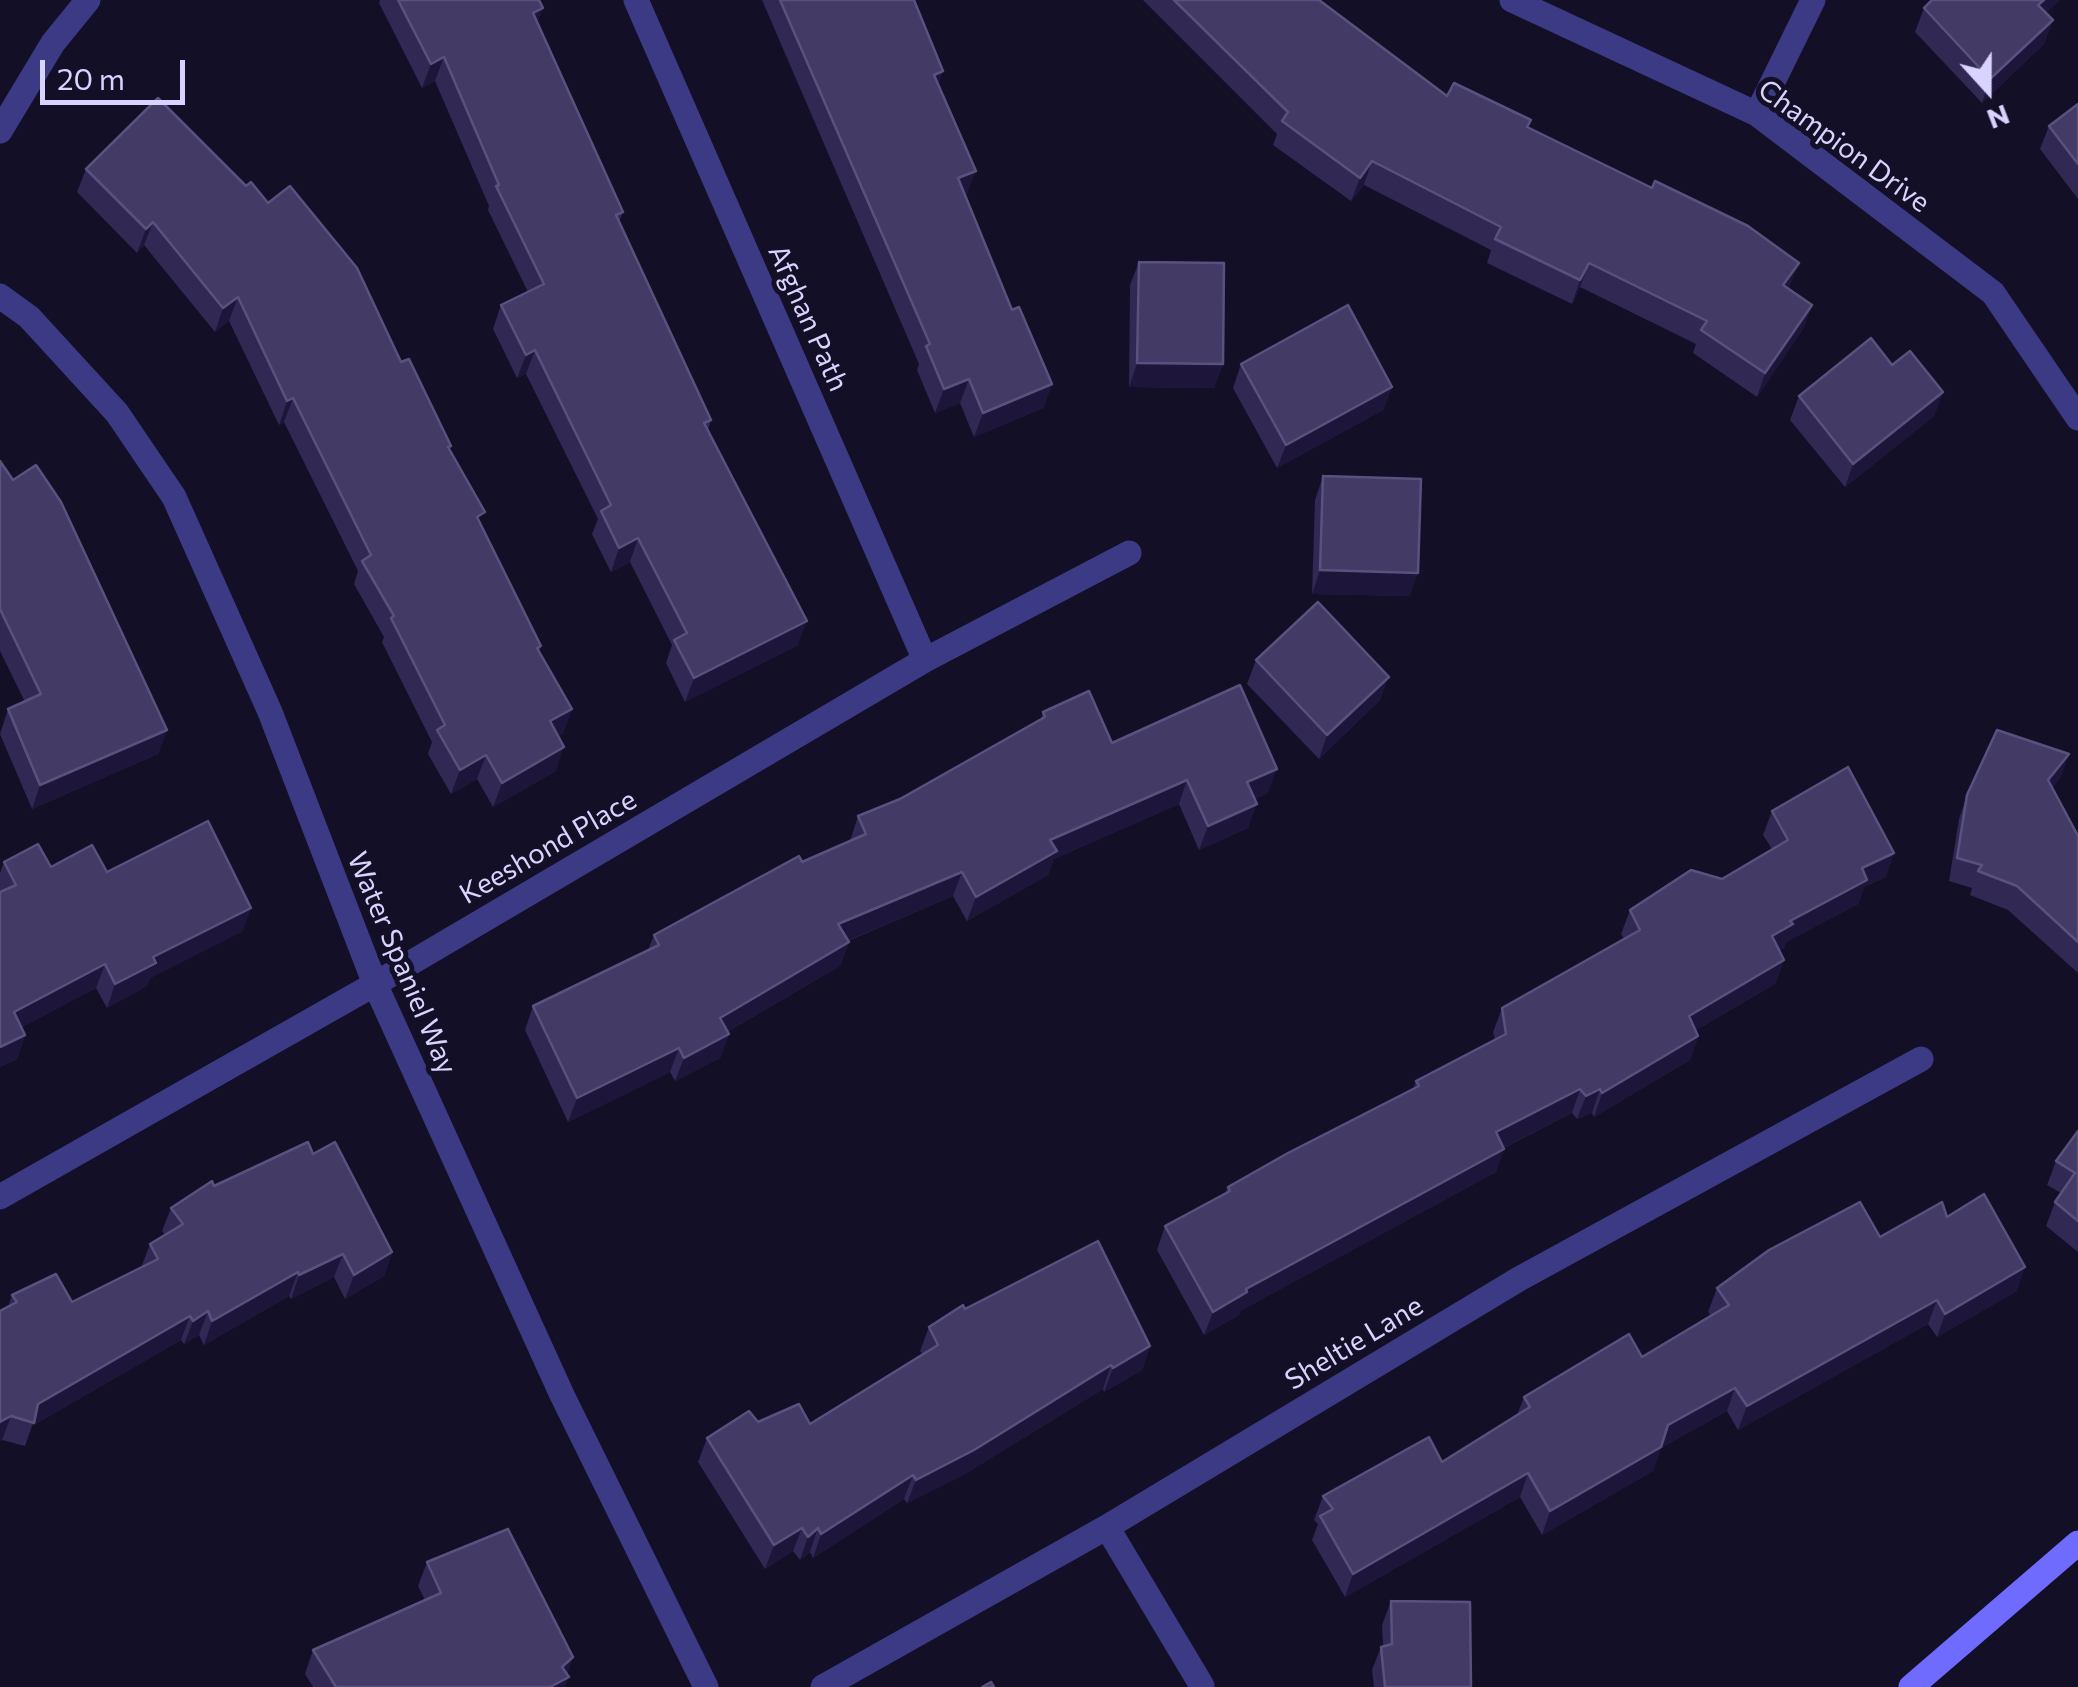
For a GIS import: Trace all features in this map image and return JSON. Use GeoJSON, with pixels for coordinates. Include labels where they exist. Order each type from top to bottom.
{"type":"FeatureCollection","features":[{"type":"Feature","properties":{"kind":"main road"},"geometry":{"type":"LineString","coordinates":[[1911,1687],[2078,1543]]}},
{"type":"Feature","properties":{"kind":"street"},"geometry":{"type":"LineString","coordinates":[[0,131],[52,43],[88,0]]}},
{"type":"Feature","properties":{"kind":"street","name":"Afghan Path"},"geometry":{"type":"LineString","coordinates":[[636,0],[925,660]]}},
{"type":"Feature","properties":{"kind":"street","name":"Champion Drive"},"geometry":{"type":"LineString","coordinates":[[1512,0],[1757,114],[1993,292],[2078,418]]}},
{"type":"Feature","properties":{"kind":"street"},"geometry":{"type":"LineString","coordinates":[[1757,114],[1813,0]]}},
{"type":"Feature","properties":{"kind":"street","name":"Water Spaniel Way"},"geometry":{"type":"LineString","coordinates":[[0,296],[29,317],[117,413],[174,497],[270,712],[375,984],[553,1377],[706,1687]]}},
{"type":"Feature","properties":{"kind":"street","name":"Keeshond Place"},"geometry":{"type":"LineString","coordinates":[[0,1197],[375,984],[925,660],[1129,553]]}},
{"type":"Feature","properties":{"kind":"street","name":"Sheltie Lane"},"geometry":{"type":"LineString","coordinates":[[823,1687],[1107,1527],[1518,1279],[1921,1058]]}},
{"type":"Feature","properties":{"kind":"street"},"geometry":{"type":"LineString","coordinates":[[1107,1527],[1202,1686]]}},
{"type":"Feature","properties":{"kind":"building"},"geometry":{"type":"Polygon","coordinates":[[[398,0],[539,0],[543,8],[533,13],[623,212],[616,215],[711,420],[704,423],[807,621],[694,678],[674,640],[687,633],[638,538],[619,548],[601,511],[611,505],[535,350],[526,355],[501,305],[544,284],[496,186],[499,185],[444,57],[431,64],[398,0]]]}},
{"type":"Feature","properties":{"kind":"building"},"geometry":{"type":"Polygon","coordinates":[[[780,0],[914,0],[943,71],[934,75],[976,171],[958,178],[1012,310],[1019,307],[1052,384],[983,413],[969,379],[944,389],[926,346],[930,344],[780,0]]]}},
{"type":"Feature","properties":{"kind":"building"},"geometry":{"type":"Polygon","coordinates":[[[1174,0],[1319,0],[1447,96],[1454,83],[1531,120],[1527,127],[1652,188],[1655,181],[1748,226],[1799,263],[1783,285],[1812,305],[1765,373],[1701,330],[1707,321],[1589,263],[1580,280],[1495,239],[1501,227],[1372,161],[1360,178],[1282,121],[1288,112],[1174,0]]]}},
{"type":"Feature","properties":{"kind":"building"},"geometry":{"type":"Polygon","coordinates":[[[1932,0],[2044,0],[2038,5],[2053,20],[1990,79],[1924,8],[1932,0]]]}},
{"type":"Feature","properties":{"kind":"building"},"geometry":{"type":"Polygon","coordinates":[[[158,98],[246,186],[251,182],[268,203],[290,186],[357,268],[401,362],[409,359],[451,446],[448,447],[485,512],[477,517],[541,646],[537,648],[572,709],[550,721],[564,747],[502,783],[486,755],[460,770],[437,730],[445,725],[391,618],[394,616],[362,561],[371,555],[293,398],[287,401],[238,297],[223,308],[153,222],[146,229],[86,169],[158,98]]]}},
{"type":"Feature","properties":{"kind":"building"},"geometry":{"type":"Polygon","coordinates":[[[2078,104],[2078,164],[2049,126],[2078,104]]]}},
{"type":"Feature","properties":{"kind":"building"},"geometry":{"type":"Polygon","coordinates":[[[1139,262],[1224,263],[1223,364],[1137,363],[1139,262]]]}},
{"type":"Feature","properties":{"kind":"building"},"geometry":{"type":"Polygon","coordinates":[[[1348,305],[1392,387],[1286,445],[1241,364],[1348,305]]]}},
{"type":"Feature","properties":{"kind":"building"},"geometry":{"type":"Polygon","coordinates":[[[1871,338],[1892,365],[1910,351],[1943,392],[1853,464],[1799,396],[1871,338]]]}},
{"type":"Feature","properties":{"kind":"building"},"geometry":{"type":"Polygon","coordinates":[[[0,461],[13,480],[36,465],[61,502],[167,730],[40,785],[8,709],[41,694],[0,609],[0,461]]]}},
{"type":"Feature","properties":{"kind":"building"},"geometry":{"type":"Polygon","coordinates":[[[1323,476],[1421,479],[1418,573],[1320,570],[1323,476]]]}},
{"type":"Feature","properties":{"kind":"building"},"geometry":{"type":"Polygon","coordinates":[[[1318,602],[1389,677],[1327,735],[1256,660],[1318,602]]]}},
{"type":"Feature","properties":{"kind":"building"},"geometry":{"type":"Polygon","coordinates":[[[1240,685],[1277,769],[1247,782],[1257,804],[1208,826],[1187,780],[1050,840],[1057,851],[976,897],[962,872],[838,924],[849,942],[720,1018],[729,1034],[684,1058],[679,1048],[577,1098],[533,1006],[659,945],[654,935],[799,856],[802,862],[866,834],[858,816],[900,799],[1045,717],[1043,712],[1089,691],[1112,743],[1240,685]]]}},
{"type":"Feature","properties":{"kind":"building"},"geometry":{"type":"Polygon","coordinates":[[[1997,730],[2069,754],[2048,780],[2078,836],[2078,942],[2017,886],[1978,871],[1982,865],[1957,858],[1967,795],[1997,730]]]}},
{"type":"Feature","properties":{"kind":"building"},"geometry":{"type":"Polygon","coordinates":[[[1848,767],[1894,853],[1862,868],[1867,880],[1790,921],[1793,924],[1772,936],[1784,960],[1689,1016],[1698,1036],[1602,1093],[1600,1089],[1586,1096],[1580,1089],[1496,1132],[1504,1149],[1246,1289],[1247,1292],[1213,1312],[1165,1226],[1230,1191],[1228,1187],[1288,1153],[1419,1086],[1416,1081],[1506,1034],[1502,1008],[1640,930],[1630,910],[1691,870],[1722,879],[1788,840],[1772,811],[1848,767]]]}},
{"type":"Feature","properties":{"kind":"building"},"geometry":{"type":"Polygon","coordinates":[[[208,821],[251,908],[153,957],[156,963],[115,984],[105,964],[14,1012],[25,1035],[0,1047],[0,892],[16,885],[4,862],[38,844],[51,867],[92,845],[107,872],[208,821]]]}},
{"type":"Feature","properties":{"kind":"building"},"geometry":{"type":"Polygon","coordinates":[[[2078,1131],[2078,1221],[2055,1202],[2075,1173],[2056,1161],[2078,1131]]]}},
{"type":"Feature","properties":{"kind":"building"},"geometry":{"type":"Polygon","coordinates":[[[308,1142],[313,1154],[335,1142],[392,1252],[354,1275],[343,1254],[299,1275],[298,1272],[212,1321],[208,1311],[193,1321],[190,1316],[38,1404],[34,1423],[11,1416],[0,1422],[0,1311],[17,1302],[12,1295],[56,1274],[72,1302],[158,1259],[150,1244],[183,1224],[171,1208],[212,1181],[214,1186],[308,1142]]]}},
{"type":"Feature","properties":{"kind":"building"},"geometry":{"type":"Polygon","coordinates":[[[1984,1194],[2025,1267],[1945,1314],[1937,1300],[1747,1406],[1735,1388],[1668,1425],[1661,1447],[1550,1511],[1528,1473],[1353,1574],[1320,1516],[1333,1509],[1323,1496],[1429,1437],[1442,1462],[1530,1407],[1524,1397],[1629,1334],[1642,1357],[1729,1305],[1717,1288],[1769,1250],[1860,1202],[1880,1237],[1942,1202],[1947,1217],[1984,1194]]]}},
{"type":"Feature","properties":{"kind":"building"},"geometry":{"type":"Polygon","coordinates":[[[1098,1241],[1150,1346],[1113,1368],[1111,1365],[974,1450],[916,1480],[913,1475],[821,1534],[818,1528],[808,1537],[802,1528],[774,1545],[707,1438],[749,1411],[758,1422],[799,1404],[810,1424],[938,1345],[929,1327],[963,1305],[965,1309],[1098,1241]]]}},
{"type":"Feature","properties":{"kind":"building"},"geometry":{"type":"Polygon","coordinates":[[[508,1529],[573,1657],[562,1667],[569,1677],[550,1687],[336,1687],[313,1650],[441,1593],[427,1562],[508,1529]]]}},
{"type":"Feature","properties":{"kind":"building"},"geometry":{"type":"Polygon","coordinates":[[[1391,1601],[1470,1602],[1471,1687],[1385,1687],[1381,1647],[1392,1644],[1391,1601]]]}}]}
